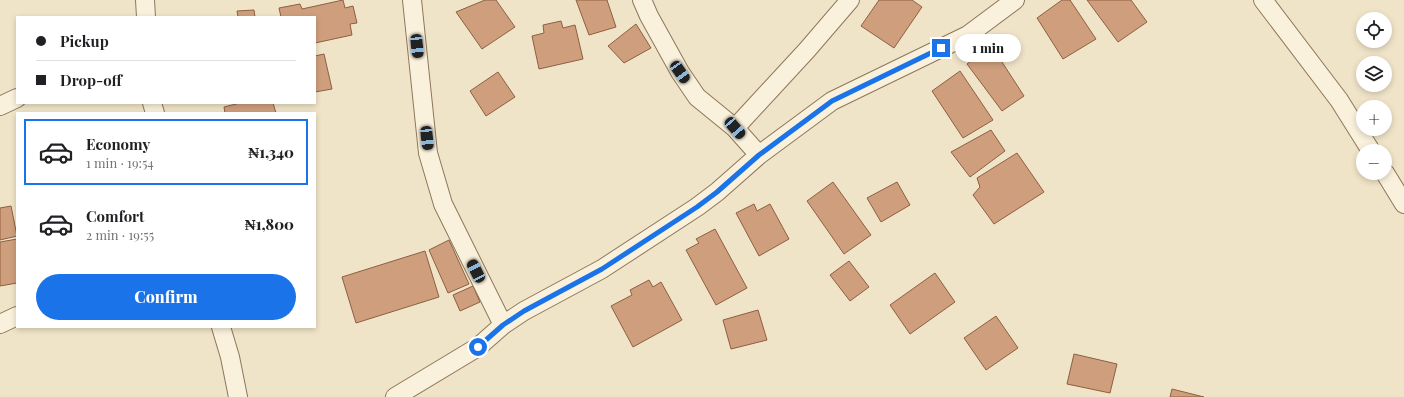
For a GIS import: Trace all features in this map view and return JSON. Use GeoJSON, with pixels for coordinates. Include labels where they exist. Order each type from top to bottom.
{"type":"FeatureCollection","features":[{"type":"Feature","properties":{"kind":"street"},"geometry":{"type":"LineString","coordinates":[[145,0],[146,16]]}},
{"type":"Feature","properties":{"kind":"street"},"geometry":{"type":"LineString","coordinates":[[412,0],[428,153],[443,204],[503,325]]}},
{"type":"Feature","properties":{"kind":"street"},"geometry":{"type":"LineString","coordinates":[[642,0],[649,16],[680,72],[697,97],[735,128],[759,155]]}},
{"type":"Feature","properties":{"kind":"street"},"geometry":{"type":"LineString","coordinates":[[735,128],[850,0]]}},
{"type":"Feature","properties":{"kind":"street"},"geometry":{"type":"LineString","coordinates":[[395,397],[478,347],[503,325],[524,311],[602,269],[690,211],[717,192],[759,155],[832,101],[968,35],[1015,0]]}},
{"type":"Feature","properties":{"kind":"street"},"geometry":{"type":"LineString","coordinates":[[1263,0],[1339,100],[1367,144]]}},
{"type":"Feature","properties":{"kind":"street"},"geometry":{"type":"LineString","coordinates":[[0,106],[16,98]]}},
{"type":"Feature","properties":{"kind":"street"},"geometry":{"type":"LineString","coordinates":[[1389,180],[1404,204]]}},
{"type":"Feature","properties":{"kind":"street"},"geometry":{"type":"LineString","coordinates":[[0,324],[16,316]]}},
{"type":"Feature","properties":{"kind":"street"},"geometry":{"type":"LineString","coordinates":[[221,328],[230,357],[238,397]]}},
{"type":"Feature","properties":{"kind":"building"},"geometry":{"type":"Polygon","coordinates":[[[343,0],[345,8],[353,6],[357,23],[350,24],[352,35],[316,43],[316,16],[281,16],[279,8],[300,4],[302,9],[343,0]]]}},
{"type":"Feature","properties":{"kind":"building"},"geometry":{"type":"Polygon","coordinates":[[[485,0],[496,0],[515,27],[482,49],[456,12],[485,0]]]}},
{"type":"Feature","properties":{"kind":"building"},"geometry":{"type":"Polygon","coordinates":[[[576,0],[607,0],[616,27],[589,35],[576,0]]]}},
{"type":"Feature","properties":{"kind":"building"},"geometry":{"type":"Polygon","coordinates":[[[879,0],[912,0],[922,7],[894,48],[861,26],[879,0]]]}},
{"type":"Feature","properties":{"kind":"building"},"geometry":{"type":"Polygon","coordinates":[[[1062,0],[1070,0],[1096,39],[1063,59],[1037,18],[1062,0]]]}},
{"type":"Feature","properties":{"kind":"building"},"geometry":{"type":"Polygon","coordinates":[[[1087,0],[1131,0],[1147,22],[1118,42],[1087,0]]]}},
{"type":"Feature","properties":{"kind":"building"},"geometry":{"type":"Polygon","coordinates":[[[254,10],[255,16],[238,16],[237,11],[254,10]]]}},
{"type":"Feature","properties":{"kind":"building"},"geometry":{"type":"Polygon","coordinates":[[[561,21],[563,28],[575,25],[583,59],[539,69],[532,36],[544,33],[543,25],[561,21]]]}},
{"type":"Feature","properties":{"kind":"building"},"geometry":{"type":"Polygon","coordinates":[[[636,24],[651,48],[624,63],[608,46],[636,24]]]}},
{"type":"Feature","properties":{"kind":"building"},"geometry":{"type":"Polygon","coordinates":[[[991,45],[1024,96],[1002,111],[967,64],[991,45]]]}},
{"type":"Feature","properties":{"kind":"building"},"geometry":{"type":"Polygon","coordinates":[[[324,54],[332,89],[316,92],[316,56],[324,54]]]}},
{"type":"Feature","properties":{"kind":"building"},"geometry":{"type":"Polygon","coordinates":[[[960,71],[993,120],[963,138],[932,91],[960,71]]]}},
{"type":"Feature","properties":{"kind":"building"},"geometry":{"type":"Polygon","coordinates":[[[498,72],[515,97],[486,116],[470,91],[498,72]]]}},
{"type":"Feature","properties":{"kind":"building"},"geometry":{"type":"Polygon","coordinates":[[[236,104],[273,104],[276,112],[225,112],[224,107],[236,104]]]}},
{"type":"Feature","properties":{"kind":"building"},"geometry":{"type":"Polygon","coordinates":[[[991,130],[1005,151],[970,177],[951,152],[991,130]]]}},
{"type":"Feature","properties":{"kind":"building"},"geometry":{"type":"Polygon","coordinates":[[[1017,153],[1044,192],[994,224],[973,195],[980,187],[977,178],[1017,153]]]}},
{"type":"Feature","properties":{"kind":"building"},"geometry":{"type":"Polygon","coordinates":[[[833,182],[871,235],[844,254],[807,201],[833,182]]]}},
{"type":"Feature","properties":{"kind":"building"},"geometry":{"type":"Polygon","coordinates":[[[897,182],[910,205],[881,222],[867,198],[897,182]]]}},
{"type":"Feature","properties":{"kind":"building"},"geometry":{"type":"Polygon","coordinates":[[[754,204],[757,211],[770,204],[789,239],[759,256],[736,213],[754,204]]]}},
{"type":"Feature","properties":{"kind":"building"},"geometry":{"type":"Polygon","coordinates":[[[11,206],[16,236],[0,240],[0,208],[11,206]]]}},
{"type":"Feature","properties":{"kind":"building"},"geometry":{"type":"Polygon","coordinates":[[[715,229],[747,288],[716,305],[686,250],[699,243],[696,239],[715,229]]]}},
{"type":"Feature","properties":{"kind":"building"},"geometry":{"type":"Polygon","coordinates":[[[16,239],[16,283],[0,286],[0,242],[16,239]]]}},
{"type":"Feature","properties":{"kind":"building"},"geometry":{"type":"Polygon","coordinates":[[[449,240],[469,284],[448,293],[429,250],[449,240]]]}},
{"type":"Feature","properties":{"kind":"building"},"geometry":{"type":"Polygon","coordinates":[[[425,251],[439,297],[356,323],[342,277],[425,251]]]}},
{"type":"Feature","properties":{"kind":"building"},"geometry":{"type":"Polygon","coordinates":[[[849,261],[869,287],[850,301],[830,275],[849,261]]]}},
{"type":"Feature","properties":{"kind":"building"},"geometry":{"type":"Polygon","coordinates":[[[935,273],[955,302],[910,334],[890,305],[935,273]]]}},
{"type":"Feature","properties":{"kind":"building"},"geometry":{"type":"Polygon","coordinates":[[[649,280],[653,287],[661,282],[682,320],[633,347],[611,306],[632,295],[630,290],[649,280]]]}},
{"type":"Feature","properties":{"kind":"building"},"geometry":{"type":"Polygon","coordinates":[[[473,286],[480,302],[460,311],[453,295],[473,286]]]}},
{"type":"Feature","properties":{"kind":"building"},"geometry":{"type":"Polygon","coordinates":[[[758,310],[767,340],[731,349],[723,320],[758,310]]]}},
{"type":"Feature","properties":{"kind":"building"},"geometry":{"type":"Polygon","coordinates":[[[996,316],[1018,348],[986,370],[964,338],[996,316]]]}},
{"type":"Feature","properties":{"kind":"building"},"geometry":{"type":"Polygon","coordinates":[[[1074,354],[1117,364],[1110,393],[1067,384],[1074,354]]]}},
{"type":"Feature","properties":{"kind":"building"},"geometry":{"type":"Polygon","coordinates":[[[1172,389],[1204,397],[1170,397],[1172,389]]]}},
{"type":"Feature","properties":{"kind":"route"},"geometry":{"type":"LineString","coordinates":[[478,347],[503,325],[524,311],[602,269],[697,207],[717,192],[759,155],[832,101],[941,48]]}}]}
